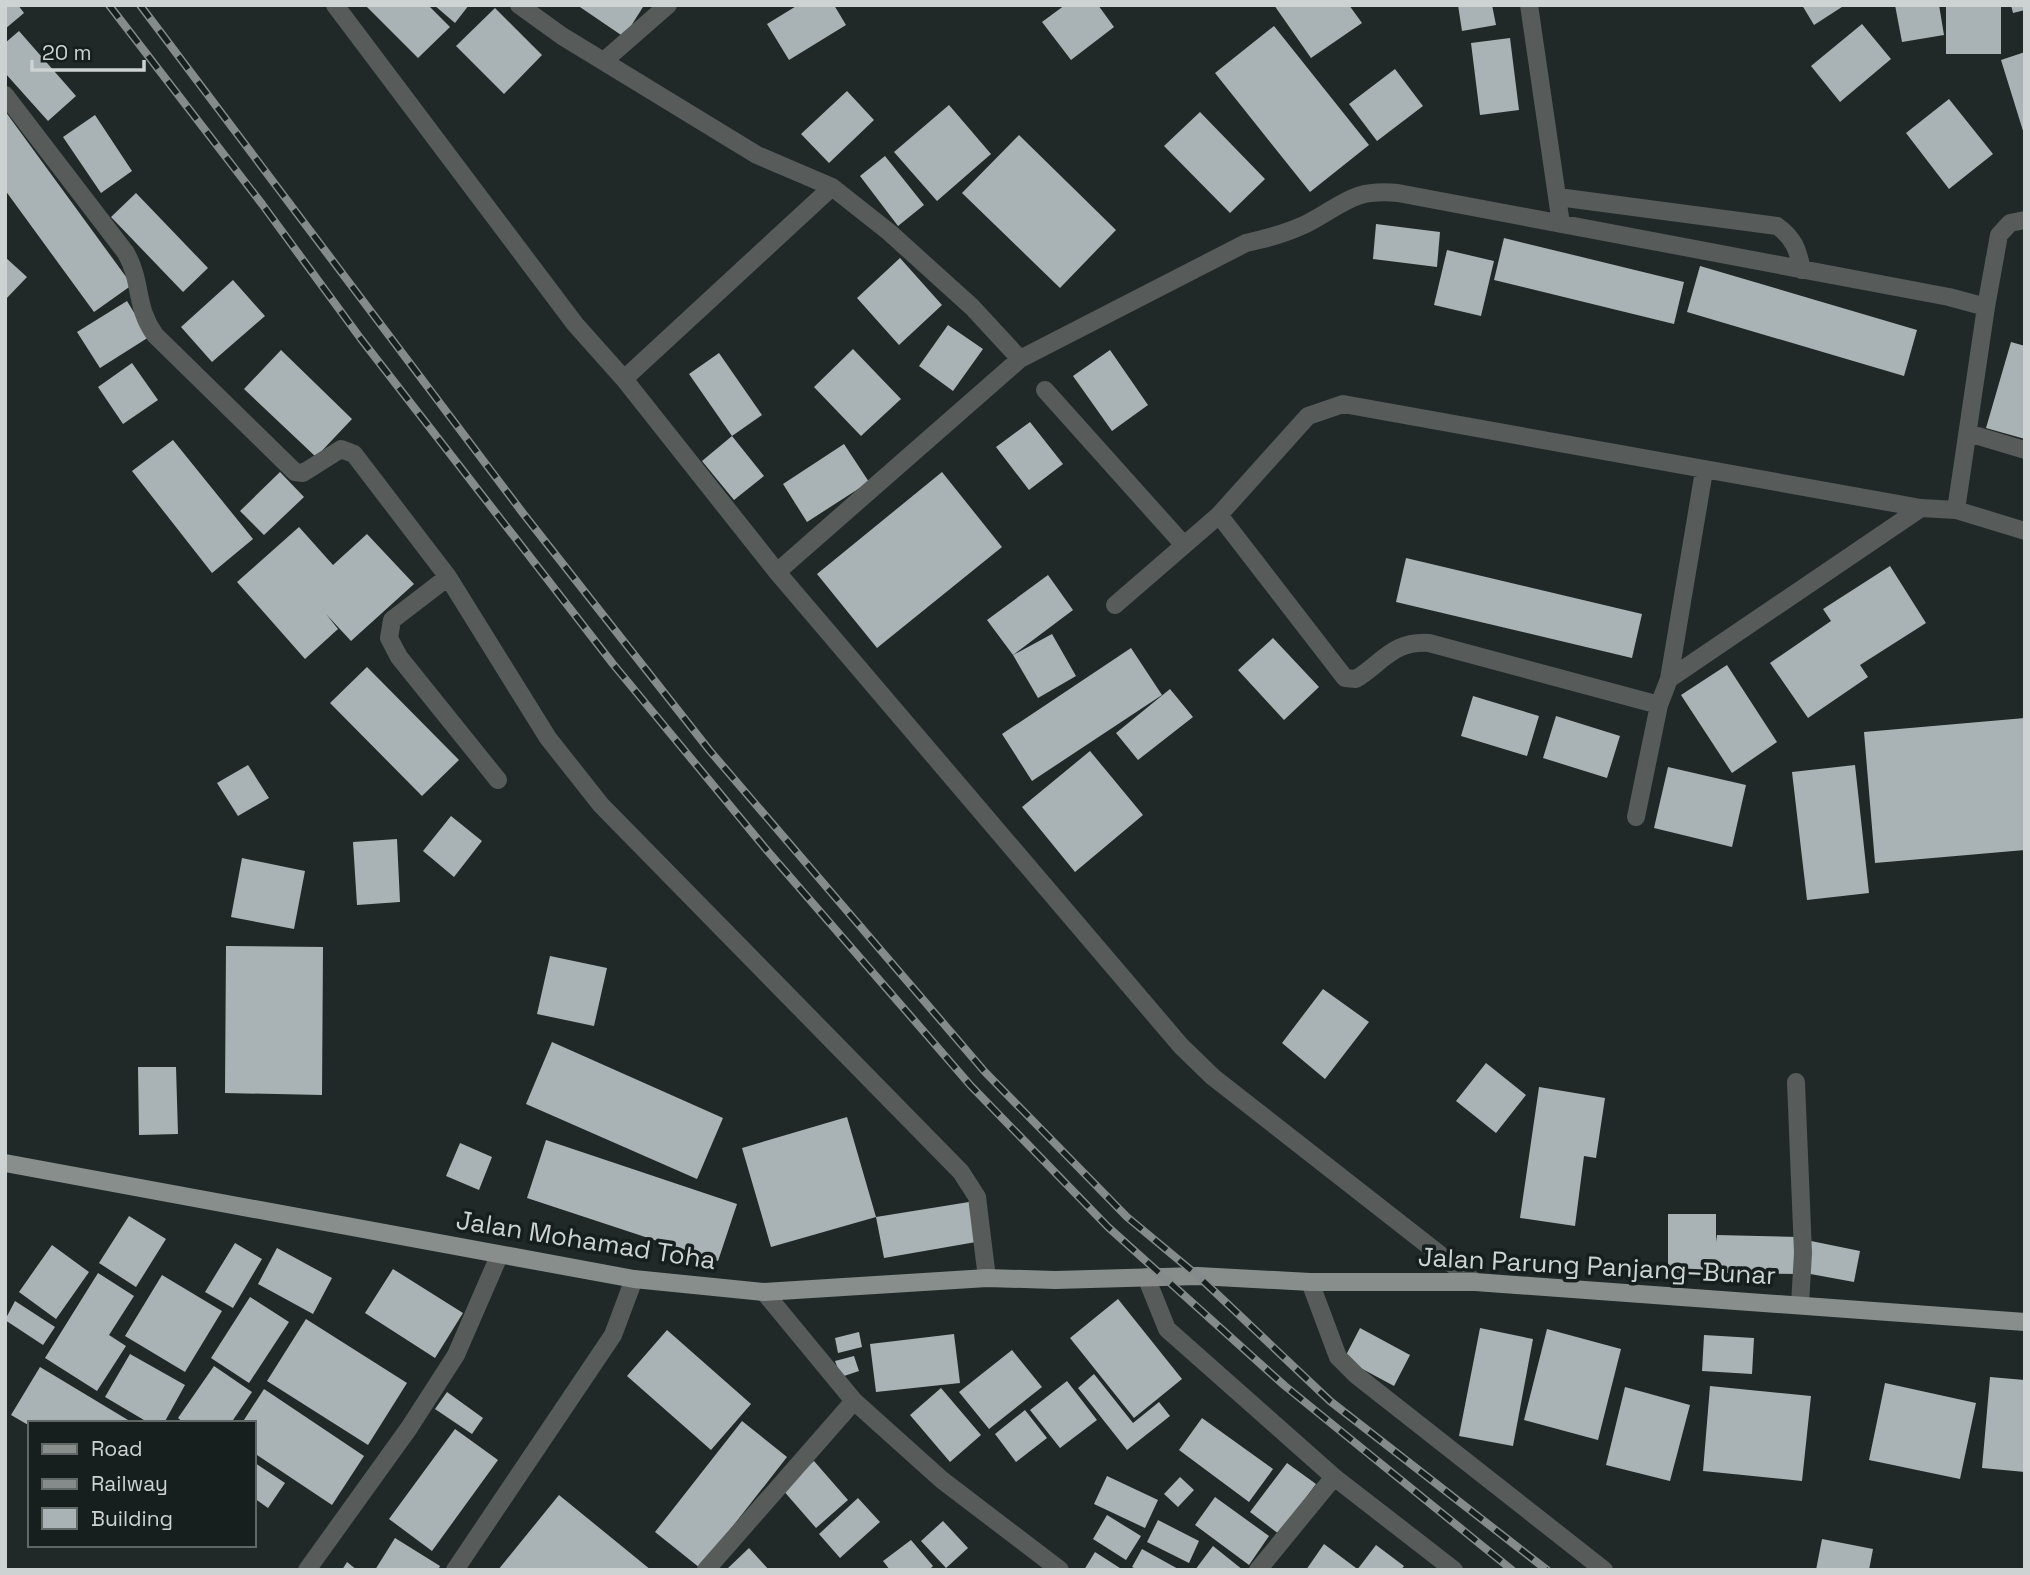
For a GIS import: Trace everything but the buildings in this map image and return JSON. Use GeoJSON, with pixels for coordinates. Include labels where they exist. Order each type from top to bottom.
{"type":"FeatureCollection","features":[{"type":"Feature","properties":{"kind":"main road","name":"Jalan Mohamad Toha"},"geometry":{"type":"LineString","coordinates":[[5,1163],[634,1279],[764,1292],[987,1278],[1055,1280],[1166,1276]]}},
{"type":"Feature","properties":{"kind":"main road","name":"Jalan Parung Panjang–Bunar"},"geometry":{"type":"LineString","coordinates":[[1166,1276],[1310,1282],[1475,1282],[2025,1322]]}},
{"type":"Feature","properties":{"kind":"street"},"geometry":{"type":"LineString","coordinates":[[519,5],[562,36],[757,155],[832,187],[889,232],[972,307],[1020,359]]}},
{"type":"Feature","properties":{"kind":"street"},"geometry":{"type":"LineString","coordinates":[[605,60],[668,5]]}},
{"type":"Feature","properties":{"kind":"street"},"geometry":{"type":"LineString","coordinates":[[1529,5],[1561,224]]}},
{"type":"Feature","properties":{"kind":"street"},"geometry":{"type":"LineString","coordinates":[[341,8],[575,324],[624,379],[777,572],[1181,1046],[1213,1077],[1475,1282]]}},
{"type":"Feature","properties":{"kind":"street"},"geometry":{"type":"LineString","coordinates":[[5,95],[126,253],[138,277],[141,312],[155,335],[295,472],[303,473],[341,449],[354,454],[448,577],[548,738],[601,805],[961,1172],[977,1197],[987,1278]]}},
{"type":"Feature","properties":{"kind":"street"},"geometry":{"type":"LineString","coordinates":[[624,379],[832,187]]}},
{"type":"Feature","properties":{"kind":"street"},"geometry":{"type":"LineString","coordinates":[[777,572],[1020,359],[1246,243],[1279,236],[1307,223],[1355,194],[1373,190],[1986,307]]}},
{"type":"Feature","properties":{"kind":"street"},"geometry":{"type":"LineString","coordinates":[[1558,197],[1777,226],[1788,234],[1798,248],[1802,270]]}},
{"type":"Feature","properties":{"kind":"street"},"geometry":{"type":"LineString","coordinates":[[1956,510],[1999,235],[2010,223],[2025,220]]}},
{"type":"Feature","properties":{"kind":"street"},"geometry":{"type":"LineString","coordinates":[[1045,390],[1183,544]]}},
{"type":"Feature","properties":{"kind":"street"},"geometry":{"type":"LineString","coordinates":[[1115,605],[1219,515],[1308,416],[1326,407],[1343,404],[1704,471],[1921,508],[1956,510],[2025,531]]}},
{"type":"Feature","properties":{"kind":"street"},"geometry":{"type":"LineString","coordinates":[[1968,433],[2025,450]]}},
{"type":"Feature","properties":{"kind":"street"},"geometry":{"type":"LineString","coordinates":[[1636,817],[1659,705],[1669,679],[1704,471]]}},
{"type":"Feature","properties":{"kind":"street"},"geometry":{"type":"LineString","coordinates":[[1669,679],[1921,508]]}},
{"type":"Feature","properties":{"kind":"street"},"geometry":{"type":"LineString","coordinates":[[1219,515],[1345,678],[1356,679],[1395,648],[1409,642],[1429,643],[1659,705]]}},
{"type":"Feature","properties":{"kind":"street"},"geometry":{"type":"LineString","coordinates":[[448,577],[392,620],[389,638],[398,657],[498,780]]}},
{"type":"Feature","properties":{"kind":"street"},"geometry":{"type":"LineString","coordinates":[[1796,1082],[1803,1253],[1800,1304]]}},
{"type":"Feature","properties":{"kind":"street"},"geometry":{"type":"LineString","coordinates":[[307,1570],[409,1428],[456,1355],[499,1256]]}},
{"type":"Feature","properties":{"kind":"street"},"geometry":{"type":"LineString","coordinates":[[1146,1277],[1167,1329],[1334,1477],[1454,1570]]}},
{"type":"Feature","properties":{"kind":"street"},"geometry":{"type":"LineString","coordinates":[[455,1570],[613,1335],[634,1279]]}},
{"type":"Feature","properties":{"kind":"street"},"geometry":{"type":"LineString","coordinates":[[1310,1282],[1338,1357],[1356,1375],[1604,1570]]}},
{"type":"Feature","properties":{"kind":"street"},"geometry":{"type":"LineString","coordinates":[[764,1292],[854,1401],[942,1480],[1060,1570]]}},
{"type":"Feature","properties":{"kind":"street"},"geometry":{"type":"LineString","coordinates":[[706,1570],[854,1401]]}},
{"type":"Feature","properties":{"kind":"street"},"geometry":{"type":"LineString","coordinates":[[1258,1570],[1334,1477]]}},
{"type":"Feature","properties":{"kind":"railway"},"geometry":{"type":"LineString","coordinates":[[109,5],[262,204],[361,339],[613,664],[765,848],[971,1086],[1108,1227],[1285,1386],[1512,1570]]}},
{"type":"Feature","properties":{"kind":"railway"},"geometry":{"type":"LineString","coordinates":[[140,5],[522,512],[710,751],[985,1072],[1127,1217],[1198,1276],[1330,1401],[1547,1570]]}}]}
